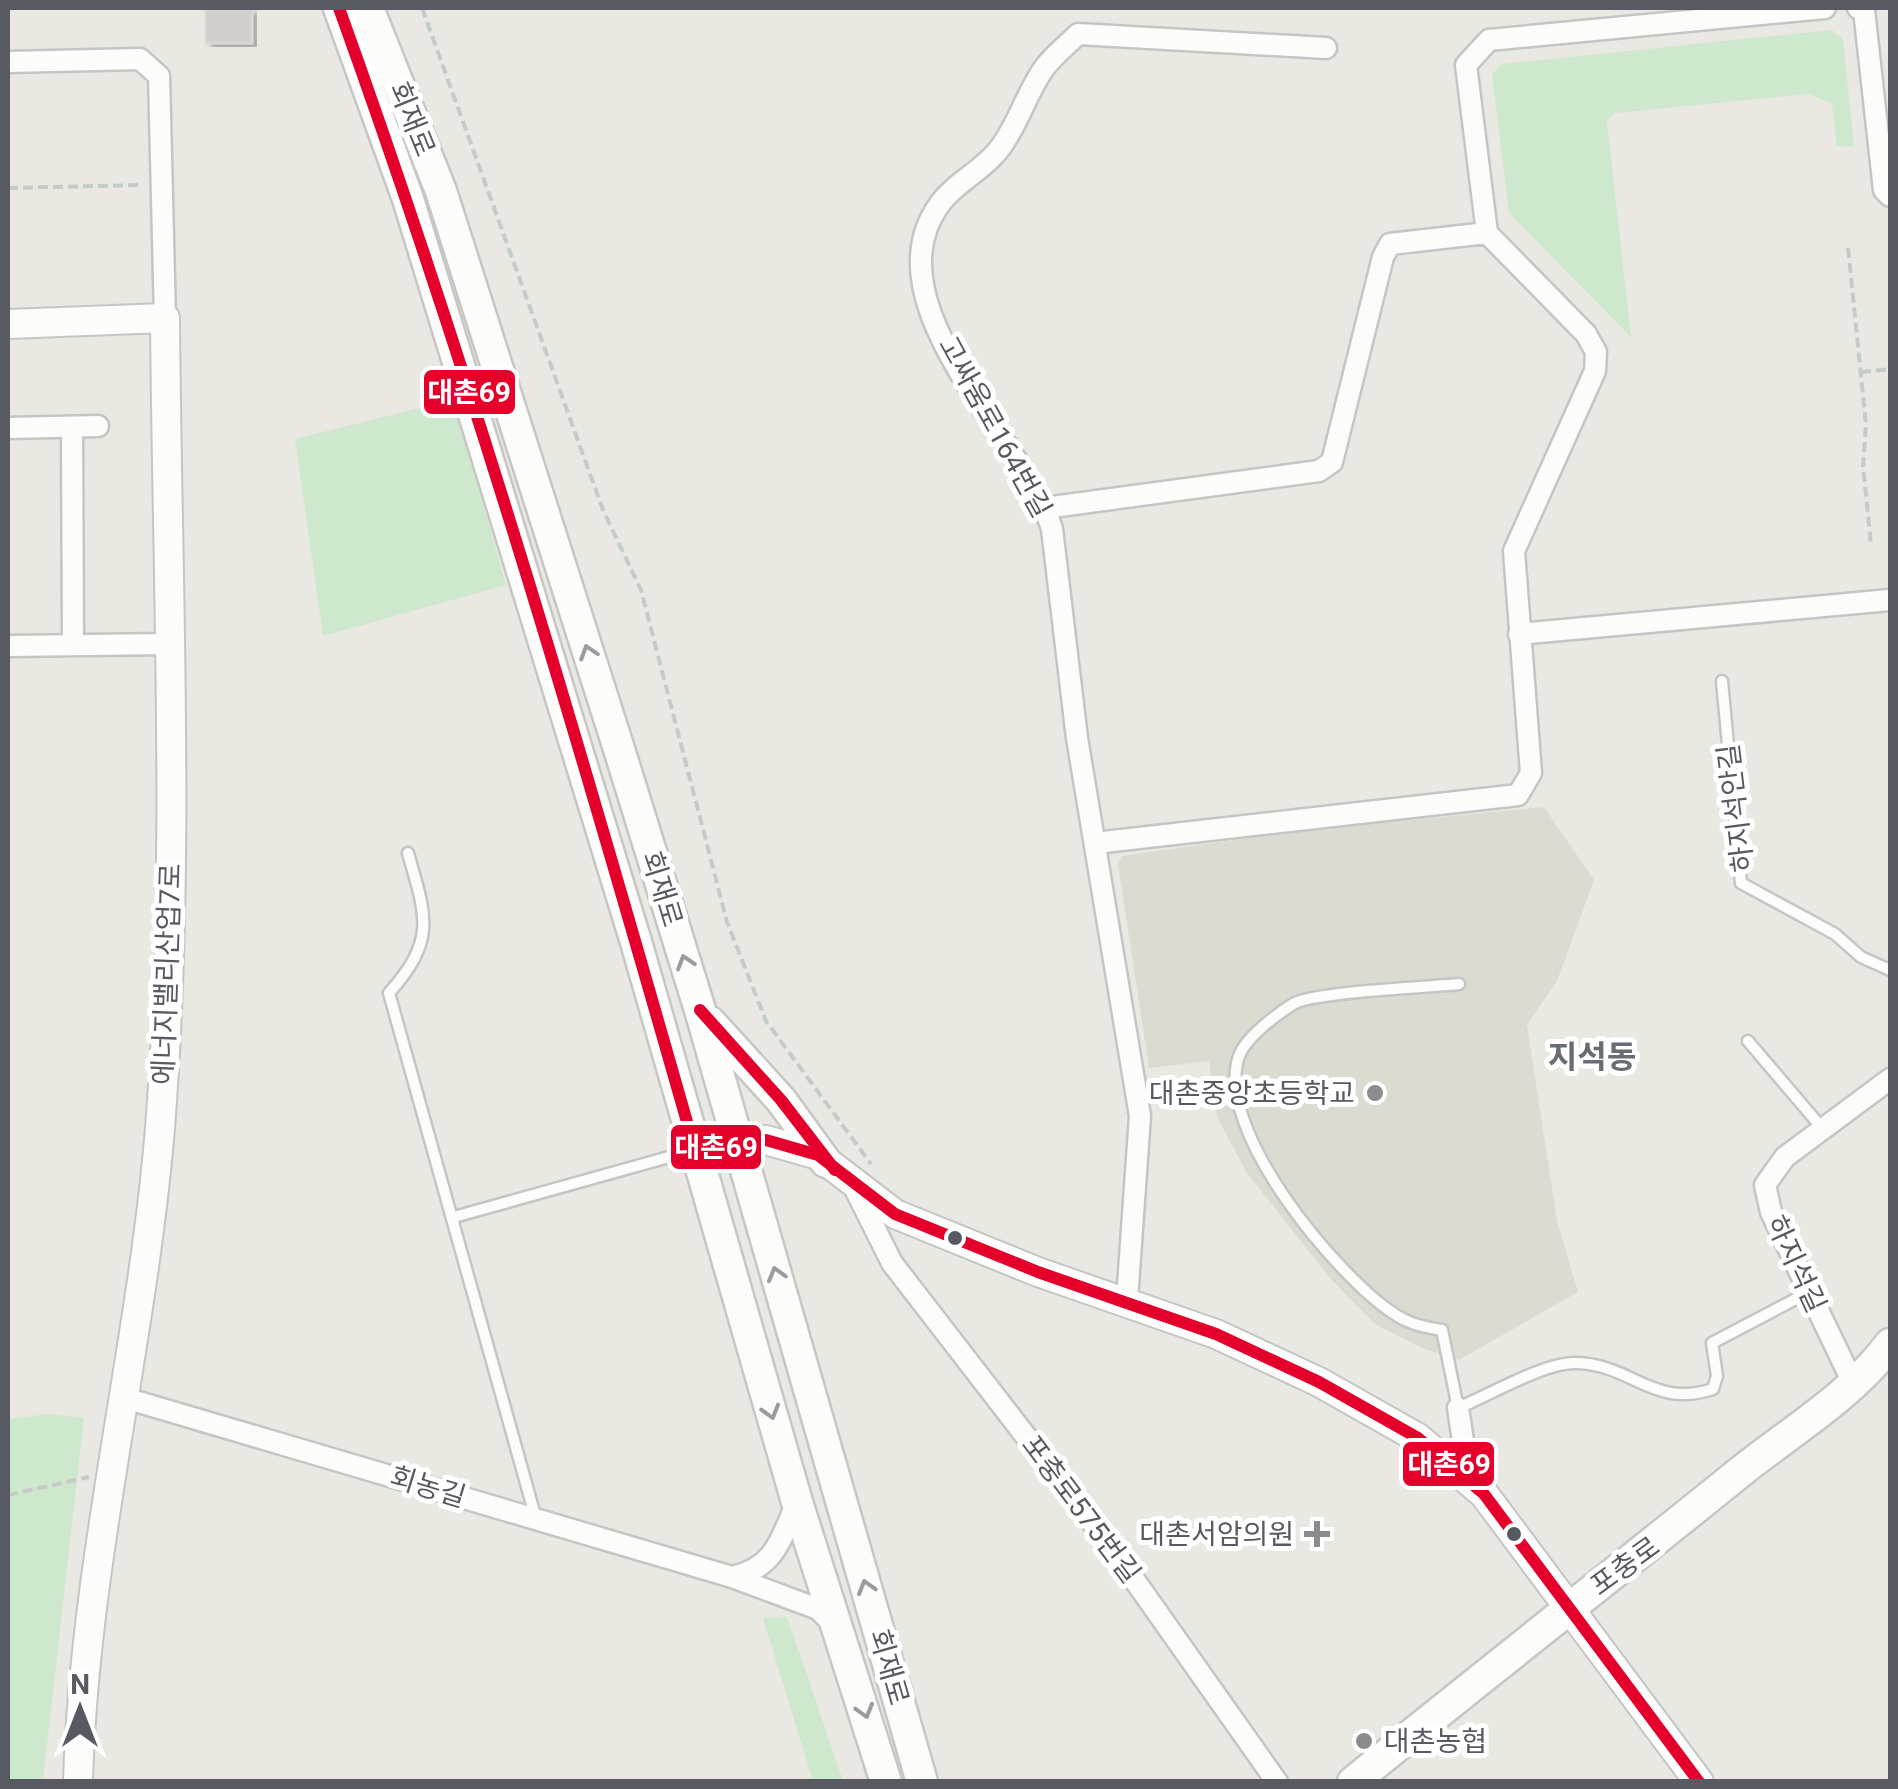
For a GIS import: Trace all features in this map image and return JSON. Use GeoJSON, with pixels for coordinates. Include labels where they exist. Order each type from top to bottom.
{"type":"FeatureCollection","features":[{"type":"Feature","properties":{"kind":"main road","name":"회재로"},"geometry":{"type":"LineString","coordinates":[[339,8],[414,218],[636,942],[797,1502],[886,1782]]}},
{"type":"Feature","properties":{"kind":"main road","name":"회재로"},"geometry":{"type":"LineString","coordinates":[[372,13],[442,191],[700,1010],[922,1782]]}},
{"type":"Feature","properties":{"kind":"main road"},"geometry":{"type":"LineString","coordinates":[[700,1010],[736,1056],[781,1100],[826,1162]]}},
{"type":"Feature","properties":{"kind":"main road","name":"포충로"},"geometry":{"type":"LineString","coordinates":[[1353,1782],[1567,1608],[1674,1530],[1853,1383],[1890,1344]]}},
{"type":"Feature","properties":{"kind":"street"},"geometry":{"type":"LineString","coordinates":[[1095,843],[1518,795],[1531,772],[1514,551],[1595,370],[1596,352],[1586,334],[1488,232],[1466,65],[1489,40],[1824,8]]}},
{"type":"Feature","properties":{"kind":"street"},"geometry":{"type":"LineString","coordinates":[[1862,8],[1884,190],[1890,196]]}},
{"type":"Feature","properties":{"kind":"street","name":"고싸움로164번길"},"geometry":{"type":"LineString","coordinates":[[1128,1300],[1140,1116],[1095,843],[1056,556],[1045,508],[961,376],[927,300],[922,256],[926,228],[940,202],[998,150],[1045,67],[1078,34],[1326,48]]}},
{"type":"Feature","properties":{"kind":"street"},"geometry":{"type":"LineString","coordinates":[[8,62],[140,59],[159,76],[165,318],[8,324]]}},
{"type":"Feature","properties":{"kind":"street"},"geometry":{"type":"LineString","coordinates":[[1045,508],[1320,471],[1332,462],[1383,257],[1390,244],[1488,232]]}},
{"type":"Feature","properties":{"kind":"street","name":"에너지밸리산업7로"},"geometry":{"type":"LineString","coordinates":[[78,1782],[114,1472],[160,1131],[173,899],[165,318]]}},
{"type":"Feature","properties":{"kind":"street"},"geometry":{"type":"LineString","coordinates":[[8,428],[98,426]]}},
{"type":"Feature","properties":{"kind":"street"},"geometry":{"type":"LineString","coordinates":[[72,427],[74,644]]}},
{"type":"Feature","properties":{"kind":"street"},"geometry":{"type":"LineString","coordinates":[[1519,634],[1890,600]]}},
{"type":"Feature","properties":{"kind":"street"},"geometry":{"type":"LineString","coordinates":[[8,646],[168,644]]}},
{"type":"Feature","properties":{"kind":"street","name":"하지석길"},"geometry":{"type":"LineString","coordinates":[[1853,1383],[1771,1212],[1765,1184],[1785,1157],[1890,1079]]}},
{"type":"Feature","properties":{"kind":"street"},"geometry":{"type":"LineString","coordinates":[[694,1150],[766,1140],[818,1155],[864,1177],[895,1214],[955,1242],[1128,1300],[1230,1340],[1366,1406],[1418,1438],[1484,1494],[1699,1782]]}},
{"type":"Feature","properties":{"kind":"street","name":"포충로575번길"},"geometry":{"type":"LineString","coordinates":[[864,1177],[892,1264],[1109,1544],[1277,1782]]}},
{"type":"Feature","properties":{"kind":"street","name":"회농길"},"geometry":{"type":"LineString","coordinates":[[125,1398],[732,1577],[818,1609],[844,1640]]}},
{"type":"Feature","properties":{"kind":"street"},"geometry":{"type":"LineString","coordinates":[[1458,1408],[1469,1480]]}},
{"type":"Feature","properties":{"kind":"street"},"geometry":{"type":"LineString","coordinates":[[732,1577],[755,1571],[772,1558],[797,1502]]}},
{"type":"Feature","properties":{"kind":"lane","name":"하지석안길"},"geometry":{"type":"LineString","coordinates":[[1722,681],[1742,883],[1835,934],[1862,958],[1890,970]]}},
{"type":"Feature","properties":{"kind":"lane"},"geometry":{"type":"LineString","coordinates":[[408,853],[426,926],[421,951],[389,993],[536,1520]]}},
{"type":"Feature","properties":{"kind":"lane"},"geometry":{"type":"LineString","coordinates":[[1458,984],[1297,1001],[1248,1042],[1237,1067],[1254,1148],[1276,1187],[1310,1232],[1374,1298],[1418,1326],[1442,1330],[1458,1408],[1573,1363],[1630,1376],[1662,1396],[1713,1390],[1717,1376],[1712,1343],[1809,1292]]}},
{"type":"Feature","properties":{"kind":"lane"},"geometry":{"type":"LineString","coordinates":[[1748,1041],[1823,1129]]}},
{"type":"Feature","properties":{"kind":"lane"},"geometry":{"type":"LineString","coordinates":[[454,1216],[694,1150]]}},
{"type":"Feature","properties":{"kind":"path"},"geometry":{"type":"LineString","coordinates":[[422,8],[604,510],[641,590],[726,922],[766,1021],[864,1177]]}},
{"type":"Feature","properties":{"kind":"path"},"geometry":{"type":"LineString","coordinates":[[8,188],[160,185]]}},
{"type":"Feature","properties":{"kind":"path"},"geometry":{"type":"LineString","coordinates":[[1848,248],[1871,544]]}},
{"type":"Feature","properties":{"kind":"path"},"geometry":{"type":"LineString","coordinates":[[1860,372],[1890,369]]}},
{"type":"Feature","properties":{"kind":"path"},"geometry":{"type":"LineString","coordinates":[[8,1495],[114,1472]]}},
{"type":"Feature","properties":{"kind":"shaded area","name":"대촌중앙초등학교"},"geometry":{"type":"Polygon","coordinates":[[[1544,807],[1594,880],[1557,981],[1527,1025],[1557,1221],[1578,1292],[1459,1360],[1422,1348],[1375,1324],[1330,1278],[1247,1173],[1217,1117],[1209,1061],[1149,1068],[1118,864],[1122,856],[1299,831],[1544,807]]]}},
{"type":"Feature","properties":{"kind":"green space"},"geometry":{"type":"Polygon","coordinates":[[[1832,30],[1843,39],[1854,146],[1837,147],[1832,104],[1809,94],[1615,113],[1607,121],[1631,337],[1509,213],[1492,75],[1501,64],[1832,30]]]}},
{"type":"Feature","properties":{"kind":"green space"},"geometry":{"type":"Polygon","coordinates":[[[440,403],[456,410],[506,585],[323,636],[295,439],[440,403]]]}},
{"type":"Feature","properties":{"kind":"green space"},"geometry":{"type":"Polygon","coordinates":[[[49,1414],[84,1418],[43,1781],[8,1781],[8,1419],[49,1414]]]}},
{"type":"Feature","properties":{"kind":"green space"},"geometry":{"type":"Polygon","coordinates":[[[787,1617],[843,1781],[813,1781],[763,1618],[787,1617]]]}},
{"type":"Feature","properties":{"kind":"building"},"geometry":{"type":"Polygon","coordinates":[[[206,8],[252,8],[252,43],[206,43],[206,8]]]}},
{"type":"Feature","properties":{"kind":"transit line","name":"대촌69"},"geometry":{"type":"LineString","coordinates":[[339,8],[482,433],[695,1150],[766,1140],[818,1155],[895,1214],[1038,1272],[1216,1334],[1319,1382],[1418,1438],[1484,1494],[1699,1782]]}},
{"type":"Feature","properties":{"kind":"transit line","name":"대촌69"},"geometry":{"type":"LineString","coordinates":[[700,1010],[781,1100],[835,1170]]}},
{"type":"Feature","properties":{"kind":"place","name":"대촌중앙초등학교"},"geometry":{"type":"Point","coordinates":[1375,1093]}},
{"type":"Feature","properties":{"kind":"place","name":"대촌서암의원"},"geometry":{"type":"Point","coordinates":[1317,1534]}},
{"type":"Feature","properties":{"kind":"place","name":"대촌농협"},"geometry":{"type":"Point","coordinates":[1364,1741]}},
{"type":"Feature","properties":{"kind":"district","name":"지석동"},"geometry":{"type":"Point","coordinates":[1592,1057]}}]}
